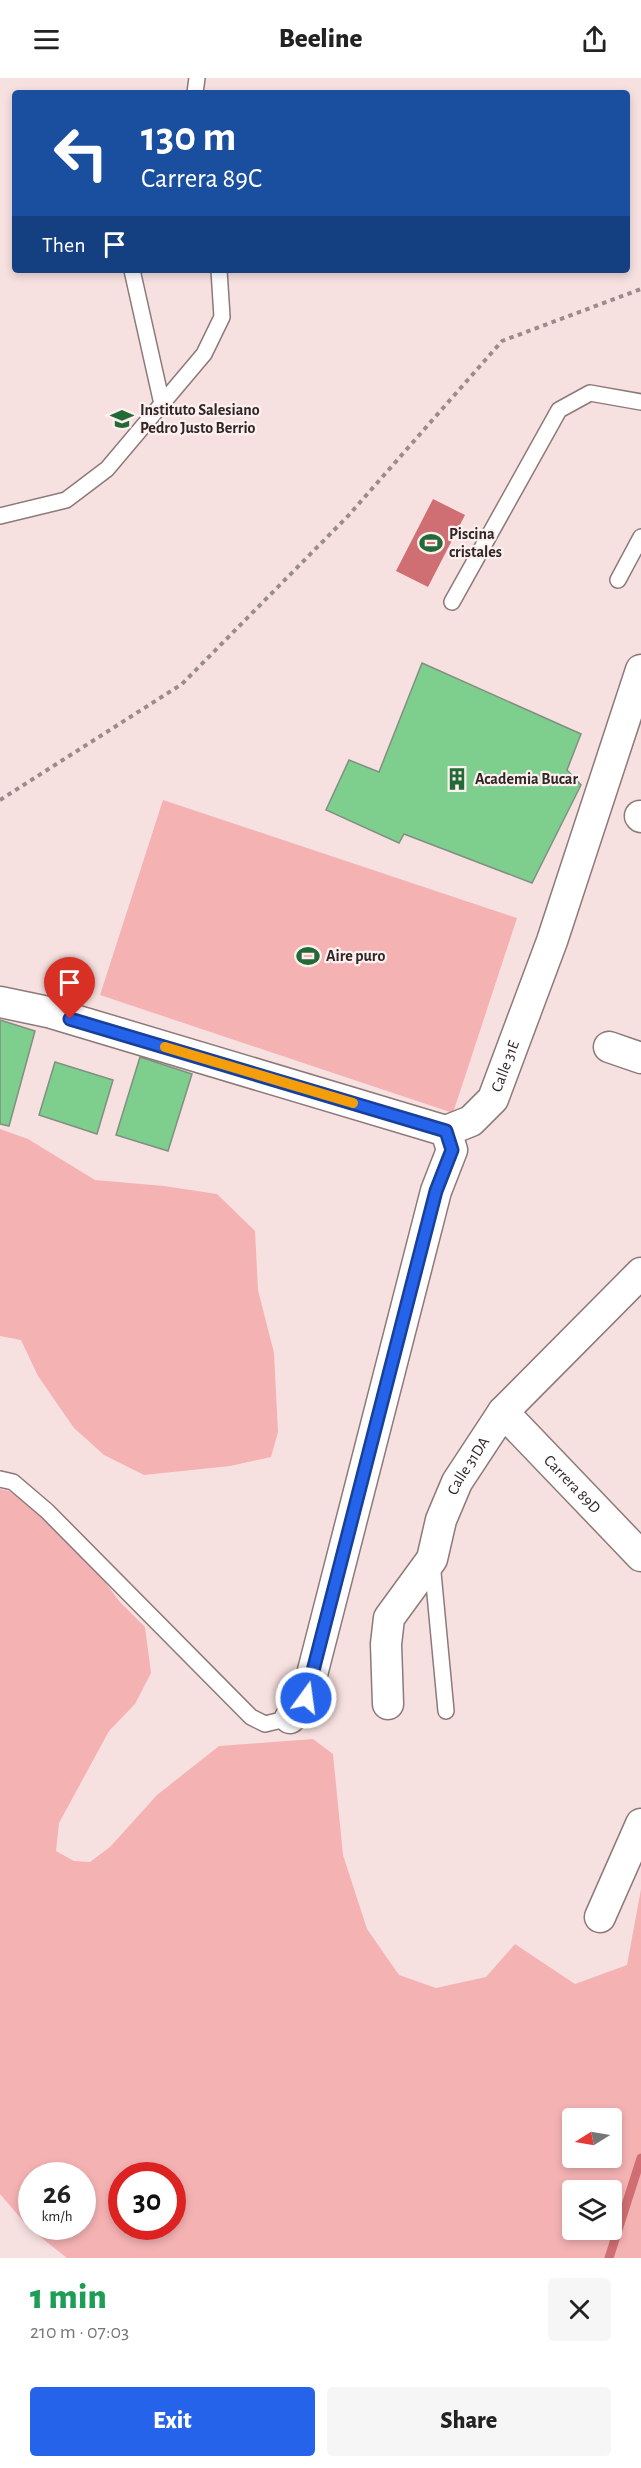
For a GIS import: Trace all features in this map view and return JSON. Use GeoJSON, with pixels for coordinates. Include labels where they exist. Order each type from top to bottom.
{"type":"FeatureCollection","features":[{"type":"Feature","properties":{"kind":"street","name":"Calle 31E"},"geometry":{"type":"LineString","coordinates":[[446,1131],[471,1121],[493,1099],[552,941],[641,670]]}},
{"type":"Feature","properties":{"kind":"street"},"geometry":{"type":"LineString","coordinates":[[0,1002],[48,1012],[446,1131],[452,1150],[436,1191],[306,1698],[290,1718]]}},
{"type":"Feature","properties":{"kind":"street"},"geometry":{"type":"LineString","coordinates":[[609,1047],[641,1058]]}},
{"type":"Feature","properties":{"kind":"street","name":"Calle 31DA"},"geometry":{"type":"LineString","coordinates":[[388,1704],[386,1644],[389,1618],[432,1559],[441,1520],[458,1482],[503,1412],[641,1273]]}},
{"type":"Feature","properties":{"kind":"street","name":"Carrera 89D"},"geometry":{"type":"LineString","coordinates":[[503,1412],[641,1556]]}},
{"type":"Feature","properties":{"kind":"street"},"geometry":{"type":"LineString","coordinates":[[600,1917],[641,1824]]}},
{"type":"Feature","properties":{"kind":"lane"},"geometry":{"type":"LineString","coordinates":[[133,273],[162,404]]}},
{"type":"Feature","properties":{"kind":"lane"},"geometry":{"type":"LineString","coordinates":[[0,516],[66,500],[107,469],[204,354],[222,317],[220,273]]}},
{"type":"Feature","properties":{"kind":"lane"},"geometry":{"type":"LineString","coordinates":[[452,602],[559,410],[590,393],[641,402]]}},
{"type":"Feature","properties":{"kind":"lane"},"geometry":{"type":"LineString","coordinates":[[618,580],[641,537]]}},
{"type":"Feature","properties":{"kind":"lane"},"geometry":{"type":"LineString","coordinates":[[0,1479],[14,1482],[47,1511],[251,1717],[265,1724],[290,1718]]}},
{"type":"Feature","properties":{"kind":"lane"},"geometry":{"type":"LineString","coordinates":[[432,1559],[446,1711]]}},
{"type":"Feature","properties":{"kind":"path"},"geometry":{"type":"LineString","coordinates":[[0,800],[182,684],[348,516],[502,341],[641,289]]}},
{"type":"Feature","properties":{"kind":"shaded area","name":"Piscina cristales"},"geometry":{"type":"Polygon","coordinates":[[[433,499],[465,515],[428,587],[396,571],[433,499]]]}},
{"type":"Feature","properties":{"kind":"shaded area","name":"Aire puro"},"geometry":{"type":"Polygon","coordinates":[[[163,800],[517,918],[453,1113],[100,995],[163,800]]]}},
{"type":"Feature","properties":{"kind":"shaded area"},"geometry":{"type":"Polygon","coordinates":[[[0,1129],[28,1139],[95,1180],[164,1186],[217,1194],[255,1231],[258,1290],[274,1353],[278,1432],[271,1457],[230,1466],[144,1475],[104,1455],[74,1428],[38,1376],[21,1340],[0,1336],[0,1129]]]}},
{"type":"Feature","properties":{"kind":"shaded area"},"geometry":{"type":"Polygon","coordinates":[[[0,1489],[9,1491],[34,1508],[89,1561],[120,1602],[145,1627],[151,1673],[135,1704],[109,1731],[59,1823],[56,1851],[74,1861],[90,1862],[110,1847],[157,1795],[219,1746],[313,1739],[333,1754],[343,1855],[367,1929],[399,1975],[436,1988],[486,1977],[515,1944],[575,1984],[627,1965],[641,1889],[641,2258],[67,2258],[44,2240],[96,2240],[96,2162],[18,2162],[18,2215],[0,2194],[0,1489]]]}},
{"type":"Feature","properties":{"kind":"building","name":"Academia Bucar"},"geometry":{"type":"Polygon","coordinates":[[[422,663],[581,734],[567,770],[581,785],[532,883],[404,834],[399,843],[326,810],[349,760],[379,772],[422,663]]]}},
{"type":"Feature","properties":{"kind":"building"},"geometry":{"type":"Polygon","coordinates":[[[0,1020],[35,1031],[9,1126],[0,1124],[0,1020]]]}},
{"type":"Feature","properties":{"kind":"building"},"geometry":{"type":"Polygon","coordinates":[[[140,1057],[192,1074],[168,1151],[116,1135],[140,1057]]]}},
{"type":"Feature","properties":{"kind":"building"},"geometry":{"type":"Polygon","coordinates":[[[55,1062],[113,1080],[97,1134],[39,1115],[55,1062]]]}},
{"type":"Feature","properties":{"kind":"waterway"},"geometry":{"type":"LineString","coordinates":[[609,2258],[641,2158]]}},
{"type":"Feature","properties":{"kind":"slow traffic"},"geometry":{"type":"LineString","coordinates":[[165,1047],[353,1103]]}},
{"type":"Feature","properties":{"kind":"place","name":"Instituto Salesiano Pedro Justo Berrio"},"geometry":{"type":"Point","coordinates":[122,419]}},
{"type":"Feature","properties":{"kind":"place","name":"Piscina cristales"},"geometry":{"type":"Point","coordinates":[431,543]}},
{"type":"Feature","properties":{"kind":"place","name":"Academia Bucar"},"geometry":{"type":"Point","coordinates":[457,779]}},
{"type":"Feature","properties":{"kind":"place","name":"Aire puro"},"geometry":{"type":"Point","coordinates":[308,956]}},
{"type":"Feature","properties":{"kind":"route"},"geometry":{"type":"LineString","coordinates":[[70,1019],[446,1131],[452,1150],[436,1191],[306,1698]]}}]}
